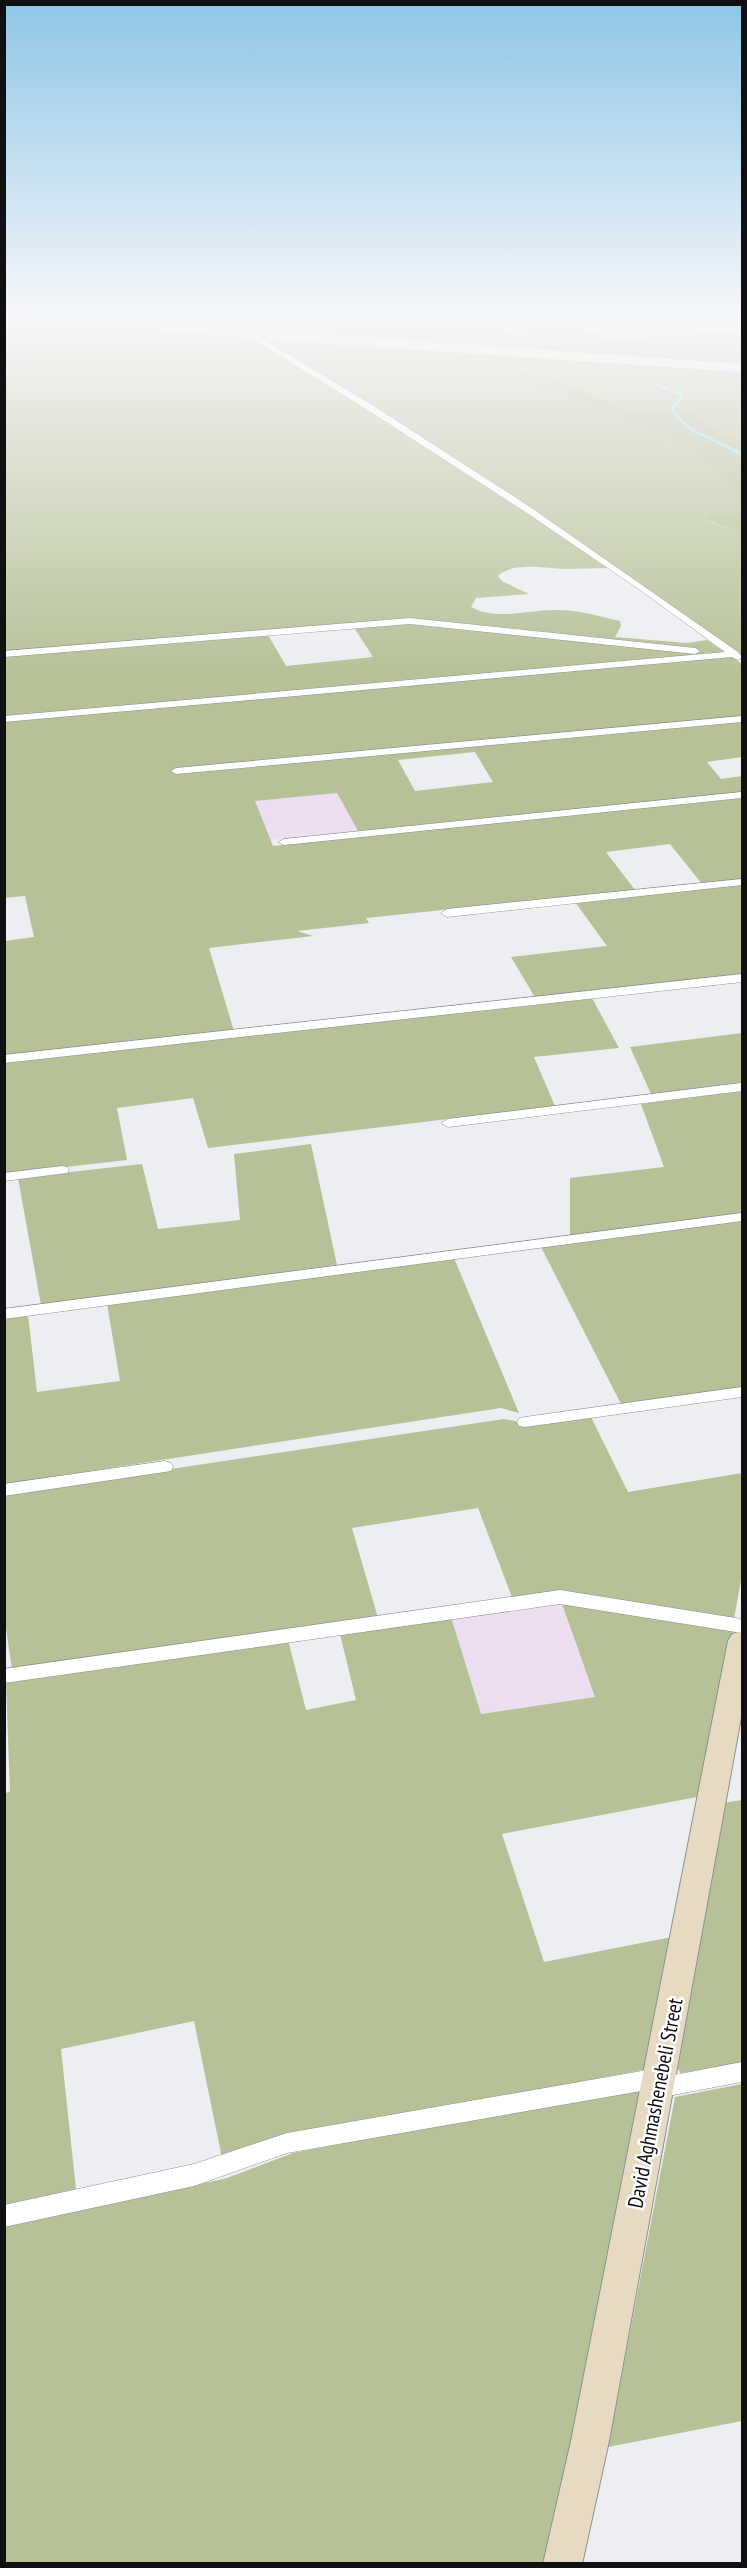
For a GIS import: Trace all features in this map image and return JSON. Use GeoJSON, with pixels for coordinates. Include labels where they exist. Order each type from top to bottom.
{"type":"FeatureCollection","features":[{"type":"Feature","properties":{"kind":"street"},"geometry":{"type":"LineString","coordinates":[[414,436],[646,590],[734,657]]}},
{"type":"Feature","properties":{"kind":"street"},"geometry":{"type":"LineString","coordinates":[[4,654],[410,621],[567,636],[734,657]]}},
{"type":"Feature","properties":{"kind":"street"},"geometry":{"type":"LineString","coordinates":[[4,719],[734,657]]}},
{"type":"Feature","properties":{"kind":"street"},"geometry":{"type":"LineString","coordinates":[[176,771],[742,719]]}},
{"type":"Feature","properties":{"kind":"street"},"geometry":{"type":"LineString","coordinates":[[284,842],[742,795]]}},
{"type":"Feature","properties":{"kind":"street"},"geometry":{"type":"LineString","coordinates":[[447,913],[742,882]]}},
{"type":"Feature","properties":{"kind":"street"},"geometry":{"type":"LineString","coordinates":[[4,1059],[742,978]]}},
{"type":"Feature","properties":{"kind":"street"},"geometry":{"type":"LineString","coordinates":[[448,1123],[742,1087]]}},
{"type":"Feature","properties":{"kind":"street"},"geometry":{"type":"LineString","coordinates":[[4,1178],[62,1170]]}},
{"type":"Feature","properties":{"kind":"street"},"geometry":{"type":"LineString","coordinates":[[4,1314],[742,1217]]}},
{"type":"Feature","properties":{"kind":"street"},"geometry":{"type":"LineString","coordinates":[[525,1422],[742,1392]]}},
{"type":"Feature","properties":{"kind":"street"},"geometry":{"type":"LineString","coordinates":[[4,1490],[165,1467]]}},
{"type":"Feature","properties":{"kind":"street"},"geometry":{"type":"LineString","coordinates":[[5,1672],[560,1597],[742,1626]]}},
{"type":"Feature","properties":{"kind":"street","name":"David Aghmashenebeli Street"},"geometry":{"type":"LineString","coordinates":[[562,2564],[578,2498],[742,1641]]}},
{"type":"Feature","properties":{"kind":"street"},"geometry":{"type":"LineString","coordinates":[[4,2216],[194,2175],[287,2143],[658,2083],[742,2072]]}},
{"type":"Feature","properties":{"kind":"shaded area"},"geometry":{"type":"Polygon","coordinates":[[[337,793],[358,831],[270,840],[254,801],[337,793]]]}},
{"type":"Feature","properties":{"kind":"shaded area"},"geometry":{"type":"Polygon","coordinates":[[[561,1601],[595,1697],[480,1714],[451,1617],[561,1601]]]}},
{"type":"Feature","properties":{"kind":"green space"},"geometry":{"type":"Polygon","coordinates":[[[4,436],[410,436],[608,568],[521,567],[505,571],[498,576],[502,581],[529,594],[476,598],[471,607],[502,614],[544,610],[587,613],[620,621],[621,626],[615,637],[687,643],[707,640],[742,664],[742,757],[707,762],[721,779],[742,776],[742,792],[358,831],[337,793],[255,801],[273,846],[742,797],[742,880],[702,884],[670,844],[606,852],[635,890],[366,918],[369,923],[297,931],[313,936],[209,948],[234,1031],[5,1056],[5,941],[34,937],[25,896],[4,898],[4,436]],[[353,626],[268,635],[286,666],[373,657],[353,626]],[[475,752],[398,760],[415,791],[493,782],[475,752]]]}},
{"type":"Feature","properties":{"kind":"green space"},"geometry":{"type":"Polygon","coordinates":[[[416,436],[659,436],[696,454],[740,496],[742,506],[735,513],[710,513],[711,522],[742,535],[742,657],[518,500],[416,436]]]}},
{"type":"Feature","properties":{"kind":"green space"},"geometry":{"type":"Polygon","coordinates":[[[659,436],[731,436],[742,440],[742,505],[740,496],[696,454],[659,436]]]}},
{"type":"Feature","properties":{"kind":"green space"},"geometry":{"type":"Polygon","coordinates":[[[742,506],[742,535],[705,517],[709,513],[735,513],[742,506]]]}},
{"type":"Feature","properties":{"kind":"green space"},"geometry":{"type":"Polygon","coordinates":[[[742,884],[742,975],[536,999],[511,957],[607,946],[575,902],[742,884]]]}},
{"type":"Feature","properties":{"kind":"green space"},"geometry":{"type":"Polygon","coordinates":[[[592,998],[619,1048],[534,1057],[555,1106],[208,1148],[193,1098],[117,1108],[127,1160],[5,1174],[4,1063],[592,998]]]}},
{"type":"Feature","properties":{"kind":"green space"},"geometry":{"type":"Polygon","coordinates":[[[742,1033],[742,1082],[651,1094],[630,1047],[742,1033]]]}},
{"type":"Feature","properties":{"kind":"green space"},"geometry":{"type":"Polygon","coordinates":[[[742,1091],[742,1213],[570,1236],[570,1178],[664,1167],[641,1104],[742,1091]]]}},
{"type":"Feature","properties":{"kind":"green space"},"geometry":{"type":"Polygon","coordinates":[[[311,1144],[337,1265],[41,1305],[18,1178],[142,1164],[158,1229],[240,1220],[234,1154],[311,1144]]]}},
{"type":"Feature","properties":{"kind":"green space"},"geometry":{"type":"Polygon","coordinates":[[[742,1220],[742,1388],[621,1404],[541,1247],[742,1220]]]}},
{"type":"Feature","properties":{"kind":"green space"},"geometry":{"type":"Polygon","coordinates":[[[454,1258],[519,1413],[501,1408],[5,1484],[5,1319],[28,1315],[37,1392],[120,1381],[107,1304],[454,1258]]]}},
{"type":"Feature","properties":{"kind":"green space"},"geometry":{"type":"Polygon","coordinates":[[[591,1417],[628,1492],[742,1473],[742,1575],[734,1619],[512,1597],[478,1508],[352,1528],[378,1618],[12,1669],[5,1622],[4,1494],[504,1419],[533,1424],[591,1417]]]}},
{"type":"Feature","properties":{"kind":"green space"},"geometry":{"type":"Polygon","coordinates":[[[561,1601],[733,1629],[702,1796],[502,1834],[544,1962],[677,1936],[653,2068],[282,2138],[222,2158],[194,2021],[61,2049],[76,2189],[5,2205],[4,1793],[10,1792],[6,1683],[288,1640],[306,1710],[356,1700],[340,1634],[451,1617],[481,1714],[595,1697],[561,1601]]]}},
{"type":"Feature","properties":{"kind":"green space"},"geometry":{"type":"Polygon","coordinates":[[[742,1800],[742,2065],[693,2075],[681,2074],[675,2063],[722,1803],[742,1800]]]}},
{"type":"Feature","properties":{"kind":"green space"},"geometry":{"type":"Polygon","coordinates":[[[649,2084],[547,2563],[5,2563],[4,2227],[227,2178],[293,2153],[649,2084]]]}},
{"type":"Feature","properties":{"kind":"green space"},"geometry":{"type":"Polygon","coordinates":[[[742,2084],[742,2421],[608,2447],[675,2097],[742,2084]]]}},
{"type":"Feature","properties":{"kind":"waterway"},"geometry":{"type":"LineString","coordinates":[[704,436],[742,454]]}}]}
